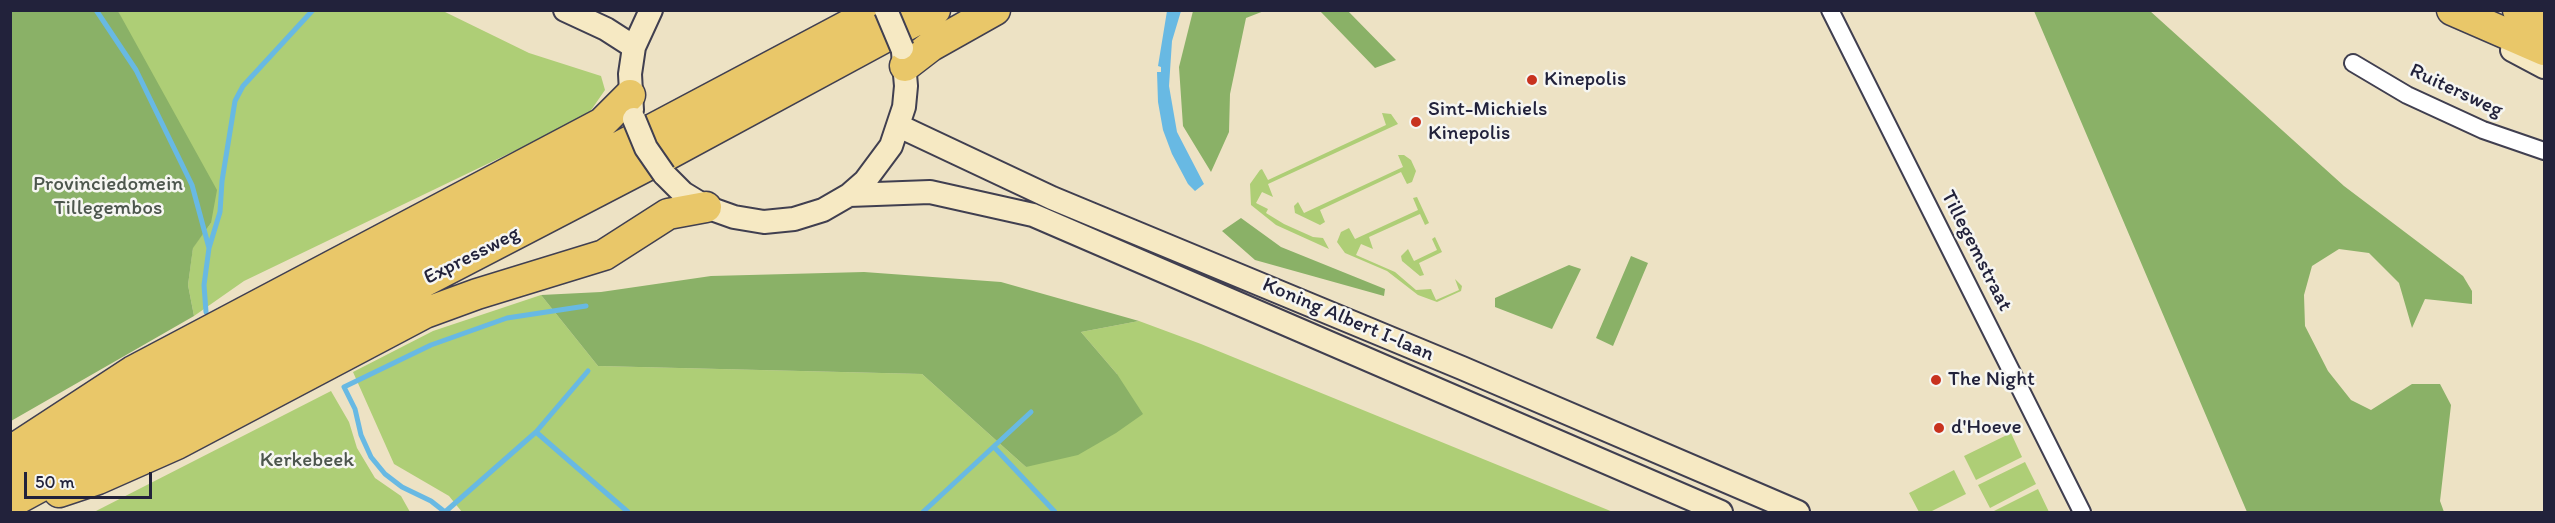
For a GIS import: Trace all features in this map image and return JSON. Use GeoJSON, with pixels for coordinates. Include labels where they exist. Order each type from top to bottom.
{"type":"FeatureCollection","features":[{"type":"Feature","properties":{"kind":"highway","name":"Expressweg"},"geometry":{"type":"LineString","coordinates":[[10,470],[877,10]]}},
{"type":"Feature","properties":{"kind":"highway","name":"Expressweg"},"geometry":{"type":"LineString","coordinates":[[10,503],[273,360],[654,162],[935,10]]}},
{"type":"Feature","properties":{"kind":"highway"},"geometry":{"type":"LineString","coordinates":[[904,57],[931,46],[995,10]]}},
{"type":"Feature","properties":{"kind":"highway"},"geometry":{"type":"LineString","coordinates":[[2452,10],[2544,50]]}},
{"type":"Feature","properties":{"kind":"highway"},"geometry":{"type":"LineString","coordinates":[[2518,10],[2544,21]]}},
{"type":"Feature","properties":{"kind":"highway"},"geometry":{"type":"LineString","coordinates":[[10,451],[133,371],[632,107]]}},
{"type":"Feature","properties":{"kind":"highway"},"geometry":{"type":"LineString","coordinates":[[10,508],[98,479],[177,444],[425,314],[477,294],[604,255],[668,214],[706,207]]}},
{"type":"Feature","properties":{"kind":"main road"},"geometry":{"type":"LineString","coordinates":[[565,10],[606,29],[634,47]]}},
{"type":"Feature","properties":{"kind":"main road"},"geometry":{"type":"LineString","coordinates":[[632,107],[634,47],[651,10]]}},
{"type":"Feature","properties":{"kind":"main road","name":"Koning Albert I-laan"},"geometry":{"type":"LineString","coordinates":[[632,107],[646,148],[664,174],[683,193],[706,207],[734,217],[764,222],[794,219],[813,213],[849,195],[880,165],[900,126],[904,106],[904,57],[886,10]]}},
{"type":"Feature","properties":{"kind":"main road"},"geometry":{"type":"LineString","coordinates":[[2440,10],[2544,67]]}},
{"type":"Feature","properties":{"kind":"main road","name":"Koning Albert I-laan"},"geometry":{"type":"LineString","coordinates":[[900,126],[1052,198],[1462,368],[1798,513]]}},
{"type":"Feature","properties":{"kind":"main road","name":"Koning Albert I-laan"},"geometry":{"type":"LineString","coordinates":[[849,195],[930,192],[1033,215],[1721,513]]}},
{"type":"Feature","properties":{"kind":"street","name":"Tillegemstraat"},"geometry":{"type":"LineString","coordinates":[[1830,10],[2082,513]]}},
{"type":"Feature","properties":{"kind":"street","name":"Ruitersweg"},"geometry":{"type":"LineString","coordinates":[[2353,63],[2418,100],[2483,130],[2544,151]]}},
{"type":"Feature","properties":{"kind":"green space","name":"Provinciedomein Tillegembos"},"geometry":{"type":"Polygon","coordinates":[[[11,10],[118,11],[217,190],[211,223],[193,248],[188,285],[194,316],[11,421],[11,10]]]}},
{"type":"Feature","properties":{"kind":"green space"},"geometry":{"type":"Polygon","coordinates":[[[118,11],[443,11],[529,53],[601,76],[605,90],[587,116],[244,281],[194,316],[188,285],[193,247],[211,223],[118,11]]]}},
{"type":"Feature","properties":{"kind":"green space"},"geometry":{"type":"Polygon","coordinates":[[[1193,11],[1264,11],[1246,18],[1230,94],[1229,132],[1211,172],[1183,126],[1179,67],[1193,11]]]}},
{"type":"Feature","properties":{"kind":"green space"},"geometry":{"type":"Polygon","coordinates":[[[1320,11],[1348,11],[1396,60],[1375,68],[1320,11]]]}},
{"type":"Feature","properties":{"kind":"green space"},"geometry":{"type":"Polygon","coordinates":[[[2034,11],[2150,11],[2344,186],[2463,276],[2472,291],[2472,304],[2425,299],[2412,328],[2399,283],[2369,253],[2339,249],[2312,266],[2304,295],[2305,326],[2328,371],[2351,400],[2371,410],[2412,384],[2440,384],[2451,405],[2440,501],[2444,512],[2247,512],[2034,11]]]}},
{"type":"Feature","properties":{"kind":"green space"},"geometry":{"type":"Polygon","coordinates":[[[1382,113],[1391,114],[1398,124],[1268,184],[1273,197],[1262,192],[1256,203],[1268,209],[1266,213],[1284,224],[1313,237],[1323,238],[1329,249],[1276,225],[1251,205],[1250,184],[1260,170],[1262,169],[1268,180],[1386,125],[1382,113]]]}},
{"type":"Feature","properties":{"kind":"green space"},"geometry":{"type":"Polygon","coordinates":[[[1398,155],[1404,155],[1411,160],[1416,171],[1412,182],[1407,184],[1401,172],[1320,210],[1325,222],[1320,225],[1295,213],[1294,206],[1298,202],[1304,213],[1403,167],[1398,155]]]}},
{"type":"Feature","properties":{"kind":"green space"},"geometry":{"type":"Polygon","coordinates":[[[1417,197],[1429,223],[1425,225],[1420,214],[1369,237],[1373,249],[1361,244],[1356,255],[1395,272],[1416,290],[1431,289],[1436,300],[1459,290],[1455,279],[1462,286],[1461,291],[1437,302],[1418,295],[1387,271],[1345,253],[1337,242],[1341,232],[1349,228],[1355,239],[1418,210],[1413,198],[1417,197]]]}},
{"type":"Feature","properties":{"kind":"green space"},"geometry":{"type":"Polygon","coordinates":[[[1241,218],[1281,247],[1385,289],[1384,296],[1255,260],[1222,231],[1241,218]]]}},
{"type":"Feature","properties":{"kind":"green space"},"geometry":{"type":"Polygon","coordinates":[[[1435,237],[1442,252],[1419,263],[1424,275],[1420,276],[1402,261],[1401,256],[1408,249],[1414,261],[1437,250],[1432,239],[1435,237]]]}},
{"type":"Feature","properties":{"kind":"green space"},"geometry":{"type":"Polygon","coordinates":[[[1631,256],[1648,263],[1613,346],[1596,338],[1631,256]]]}},
{"type":"Feature","properties":{"kind":"green space"},"geometry":{"type":"Polygon","coordinates":[[[1569,265],[1581,269],[1552,329],[1495,307],[1495,298],[1569,265]]]}},
{"type":"Feature","properties":{"kind":"green space"},"geometry":{"type":"Polygon","coordinates":[[[864,272],[1001,282],[1139,321],[1081,332],[1117,374],[1143,414],[1078,455],[1026,467],[922,374],[598,366],[541,295],[601,292],[711,276],[864,272]]]}},
{"type":"Feature","properties":{"kind":"green space"},"geometry":{"type":"Polygon","coordinates":[[[541,295],[598,366],[922,374],[1026,467],[1117,374],[1081,332],[1139,321],[1201,344],[1613,512],[462,512],[449,496],[394,464],[353,372],[433,331],[541,295]]]}},
{"type":"Feature","properties":{"kind":"green space","name":"Kerkebeek"},"geometry":{"type":"Polygon","coordinates":[[[331,391],[349,422],[357,448],[375,478],[401,496],[410,512],[94,512],[331,391]]]}},
{"type":"Feature","properties":{"kind":"green space"},"geometry":{"type":"Polygon","coordinates":[[[2011,433],[2022,457],[1976,480],[1964,456],[2011,433]]]}},
{"type":"Feature","properties":{"kind":"green space"},"geometry":{"type":"Polygon","coordinates":[[[2025,462],[2036,484],[1990,508],[1978,485],[2025,462]]]}},
{"type":"Feature","properties":{"kind":"green space"},"geometry":{"type":"Polygon","coordinates":[[[1954,470],[1966,494],[1930,512],[1919,512],[1909,493],[1954,470]]]}},
{"type":"Feature","properties":{"kind":"green space"},"geometry":{"type":"Polygon","coordinates":[[[2038,489],[2049,512],[1992,512],[2038,489]]]}},
{"type":"Feature","properties":{"kind":"water"},"geometry":{"type":"Polygon","coordinates":[[[1167,11],[1181,11],[1172,41],[1169,86],[1177,132],[1204,184],[1195,191],[1188,184],[1172,154],[1163,130],[1158,102],[1157,72],[1161,72],[1161,67],[1158,66],[1167,11]]]}},
{"type":"Feature","properties":{"kind":"waterway"},"geometry":{"type":"LineString","coordinates":[[96,10],[136,70],[192,185],[209,248],[204,285],[206,312]]}},
{"type":"Feature","properties":{"kind":"waterway"},"geometry":{"type":"LineString","coordinates":[[209,248],[220,212],[222,181],[235,101],[243,86],[313,10]]}},
{"type":"Feature","properties":{"kind":"waterway"},"geometry":{"type":"LineString","coordinates":[[445,512],[431,501],[402,487],[385,474],[371,457],[361,435],[355,409],[344,387],[431,345],[507,318],[586,306]]}},
{"type":"Feature","properties":{"kind":"waterway"},"geometry":{"type":"LineString","coordinates":[[445,512],[536,432],[588,371]]}},
{"type":"Feature","properties":{"kind":"waterway"},"geometry":{"type":"LineString","coordinates":[[923,512],[1031,412]]}},
{"type":"Feature","properties":{"kind":"waterway"},"geometry":{"type":"LineString","coordinates":[[536,432],[628,512]]}},
{"type":"Feature","properties":{"kind":"waterway"},"geometry":{"type":"LineString","coordinates":[[994,447],[1055,512]]}},
{"type":"Feature","properties":{"kind":"place","name":"Kinepolis"},"geometry":{"type":"Point","coordinates":[1532,80]}},
{"type":"Feature","properties":{"kind":"place","name":"Sint-Michiels Kinepolis"},"geometry":{"type":"Point","coordinates":[1416,122]}},
{"type":"Feature","properties":{"kind":"place","name":"The Night"},"geometry":{"type":"Point","coordinates":[1936,380]}},
{"type":"Feature","properties":{"kind":"place","name":"d'Hoeve"},"geometry":{"type":"Point","coordinates":[1939,428]}}]}
